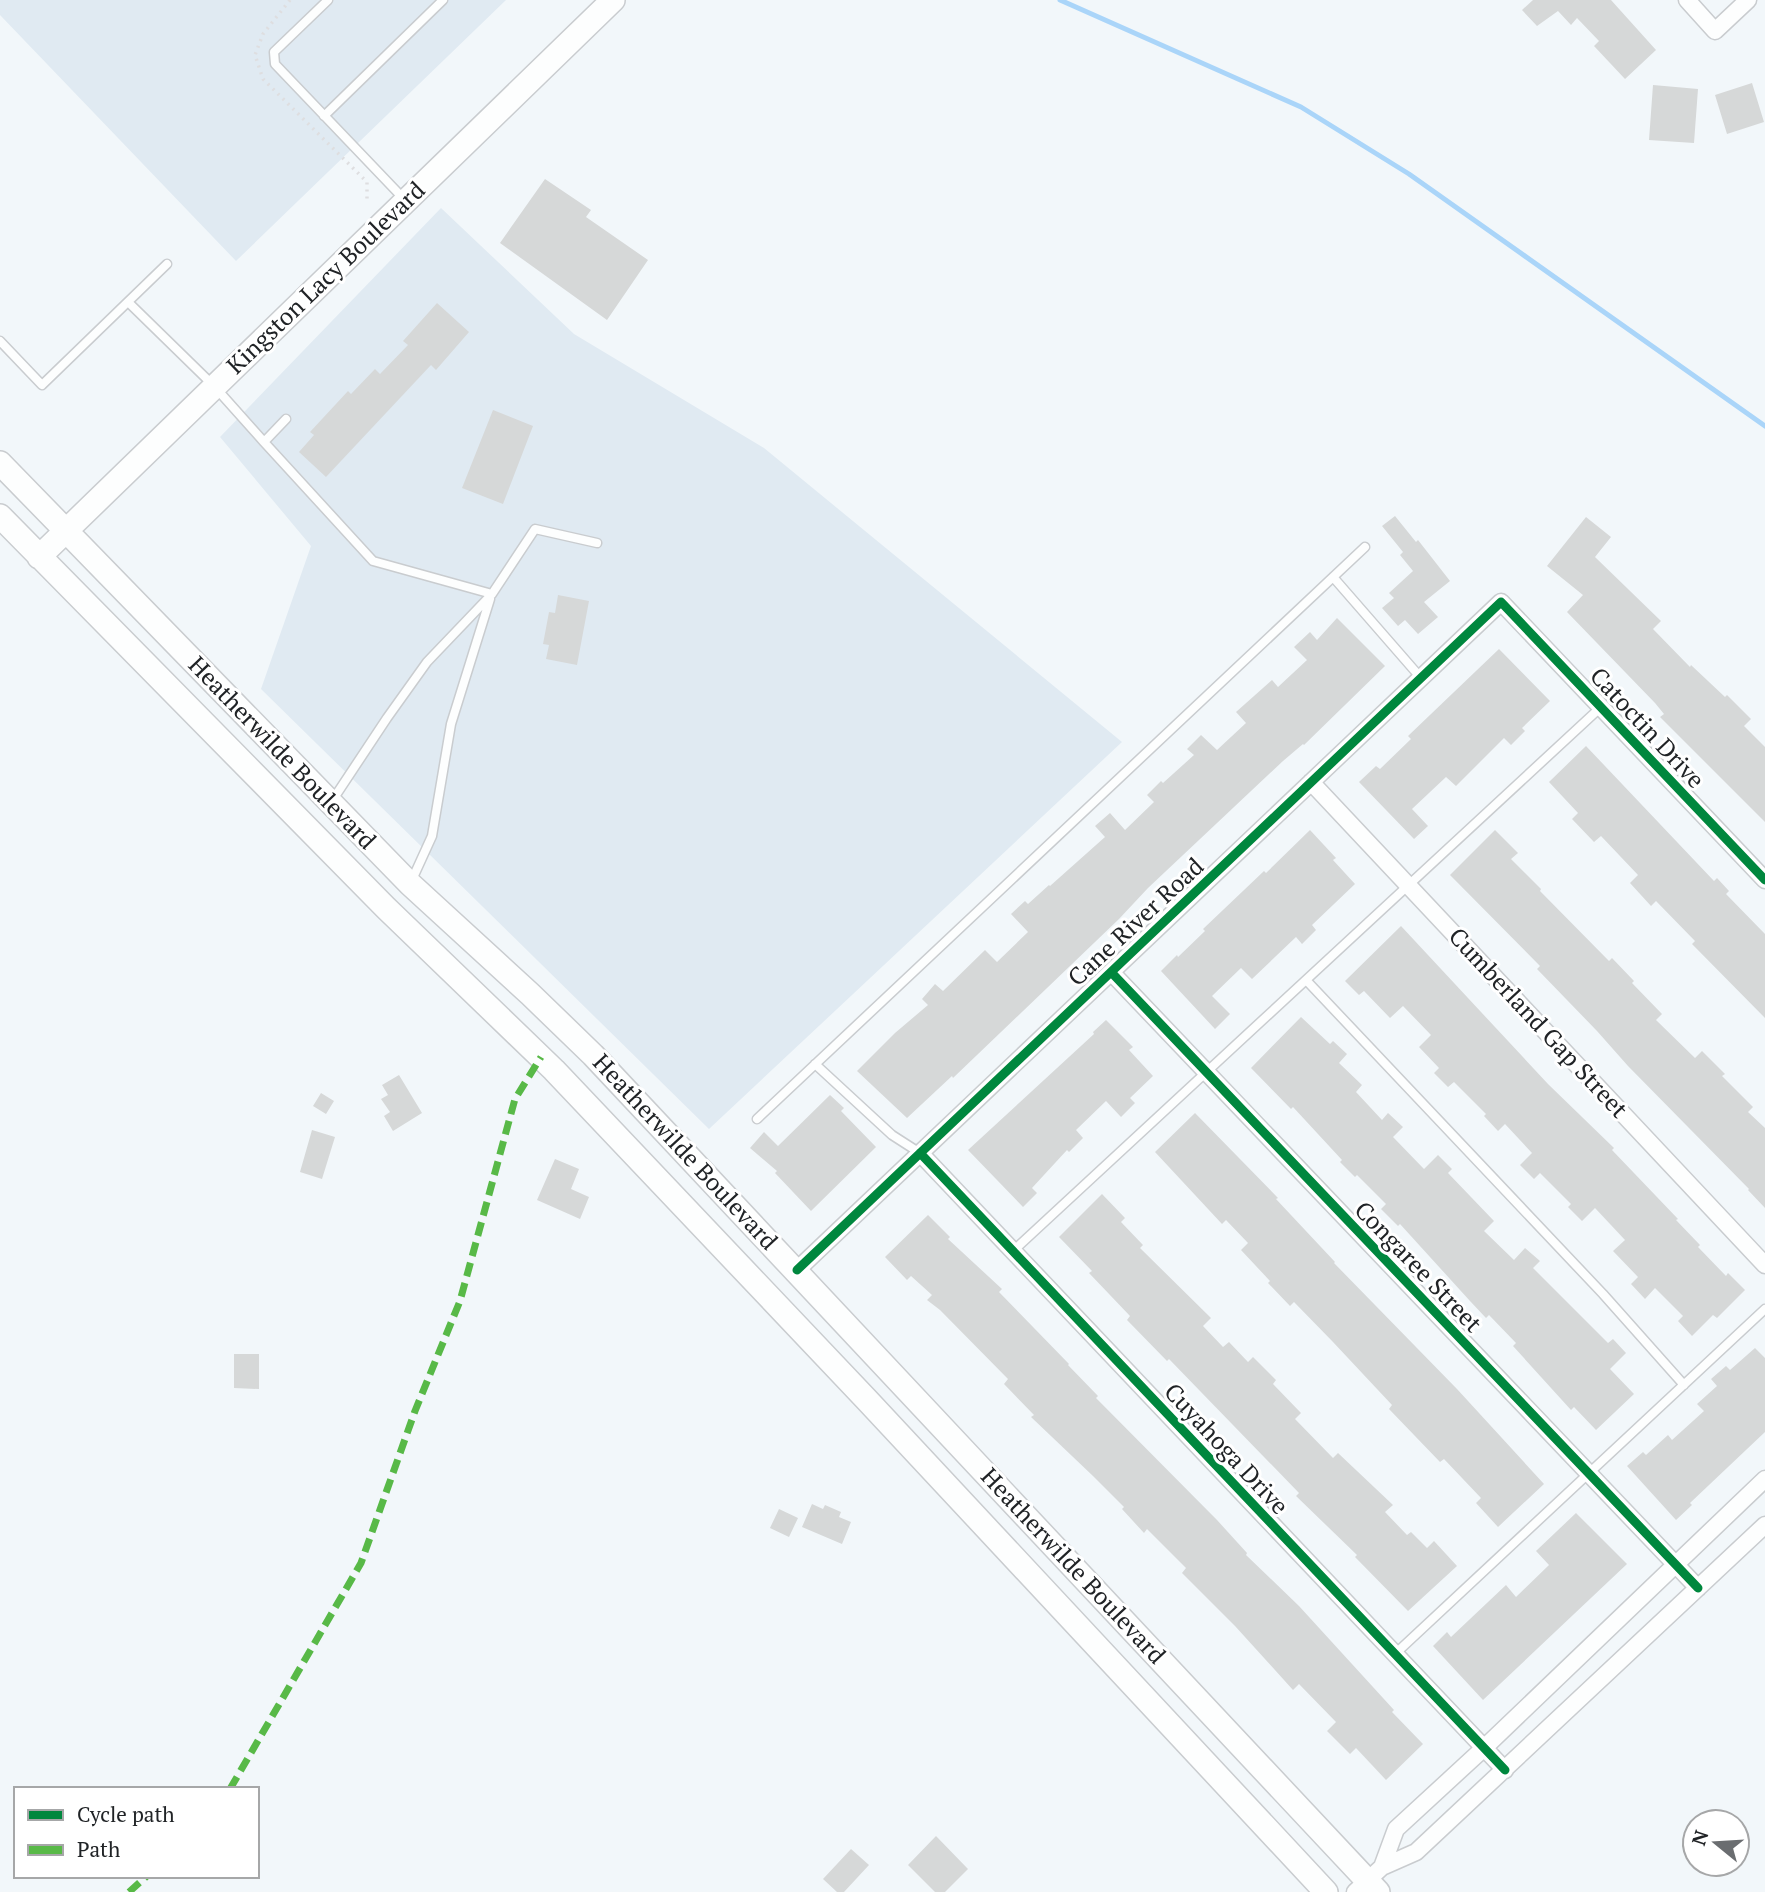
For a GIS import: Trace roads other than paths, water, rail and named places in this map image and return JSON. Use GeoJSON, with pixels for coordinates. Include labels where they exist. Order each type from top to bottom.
{"type":"FeatureCollection","features":[{"type":"Feature","properties":{"kind":"main road","name":"Kingston Lacy Boulevard"},"geometry":{"type":"LineString","coordinates":[[39,557],[612,0]]}},
{"type":"Feature","properties":{"kind":"main road","name":"Heatherwilde Boulevard"},"geometry":{"type":"LineString","coordinates":[[0,463],[410,884],[593,1055],[1370,1883]]}},
{"type":"Feature","properties":{"kind":"main road","name":"Heatherwilde Boulevard"},"geometry":{"type":"LineString","coordinates":[[0,516],[386,908],[563,1079],[1326,1892]]}},
{"type":"Feature","properties":{"kind":"main road"},"geometry":{"type":"LineString","coordinates":[[386,908],[410,884]]}},
{"type":"Feature","properties":{"kind":"street"},"geometry":{"type":"LineString","coordinates":[[1687,0],[1715,31],[1748,0]]}},
{"type":"Feature","properties":{"kind":"street","name":"Cane River Road"},"geometry":{"type":"LineString","coordinates":[[797,1270],[1501,602]]}},
{"type":"Feature","properties":{"kind":"street","name":"Catoctin Drive"},"geometry":{"type":"LineString","coordinates":[[1501,602],[1765,880]]}},
{"type":"Feature","properties":{"kind":"street","name":"Cumberland Gap Street"},"geometry":{"type":"LineString","coordinates":[[1311,782],[1765,1265]]}},
{"type":"Feature","properties":{"kind":"street","name":"Congaree Street"},"geometry":{"type":"LineString","coordinates":[[1111,972],[1698,1588]]}},
{"type":"Feature","properties":{"kind":"street","name":"Cuyahoga Drive"},"geometry":{"type":"LineString","coordinates":[[920,1153],[1505,1770]]}},
{"type":"Feature","properties":{"kind":"street"},"geometry":{"type":"LineString","coordinates":[[1370,1883],[1396,1829],[1765,1479]]}},
{"type":"Feature","properties":{"kind":"street"},"geometry":{"type":"LineString","coordinates":[[1370,1883],[1416,1852],[1765,1525]]}},
{"type":"Feature","properties":{"kind":"lane"},"geometry":{"type":"LineString","coordinates":[[328,0],[274,52],[275,64],[405,201]]}},
{"type":"Feature","properties":{"kind":"lane"},"geometry":{"type":"LineString","coordinates":[[324,116],[443,0]]}},
{"type":"Feature","properties":{"kind":"lane"},"geometry":{"type":"LineString","coordinates":[[0,341],[43,385],[167,264]]}},
{"type":"Feature","properties":{"kind":"lane"},"geometry":{"type":"LineString","coordinates":[[128,302],[215,386],[373,561],[492,594]]}},
{"type":"Feature","properties":{"kind":"lane"},"geometry":{"type":"LineString","coordinates":[[264,442],[286,419]]}},
{"type":"Feature","properties":{"kind":"lane"},"geometry":{"type":"LineString","coordinates":[[331,803],[427,662],[492,594],[535,530],[597,543]]}},
{"type":"Feature","properties":{"kind":"lane"},"geometry":{"type":"LineString","coordinates":[[757,1119],[1365,547]]}},
{"type":"Feature","properties":{"kind":"lane"},"geometry":{"type":"LineString","coordinates":[[1333,577],[1421,678]]}},
{"type":"Feature","properties":{"kind":"lane"},"geometry":{"type":"LineString","coordinates":[[410,884],[432,836],[451,724],[492,594]]}},
{"type":"Feature","properties":{"kind":"lane"},"geometry":{"type":"LineString","coordinates":[[1013,1251],[1601,707]]}},
{"type":"Feature","properties":{"kind":"lane"},"geometry":{"type":"LineString","coordinates":[[1306,980],[1603,1294],[1684,1385]]}},
{"type":"Feature","properties":{"kind":"lane"},"geometry":{"type":"LineString","coordinates":[[815,1064],[892,1135],[920,1153]]}},
{"type":"Feature","properties":{"kind":"lane"},"geometry":{"type":"LineString","coordinates":[[1395,1654],[1765,1309]]}},
{"type":"Feature","properties":{"kind":"waterway"},"geometry":{"type":"LineString","coordinates":[[1060,0],[1301,107],[1409,174],[1765,426]]}}]}
